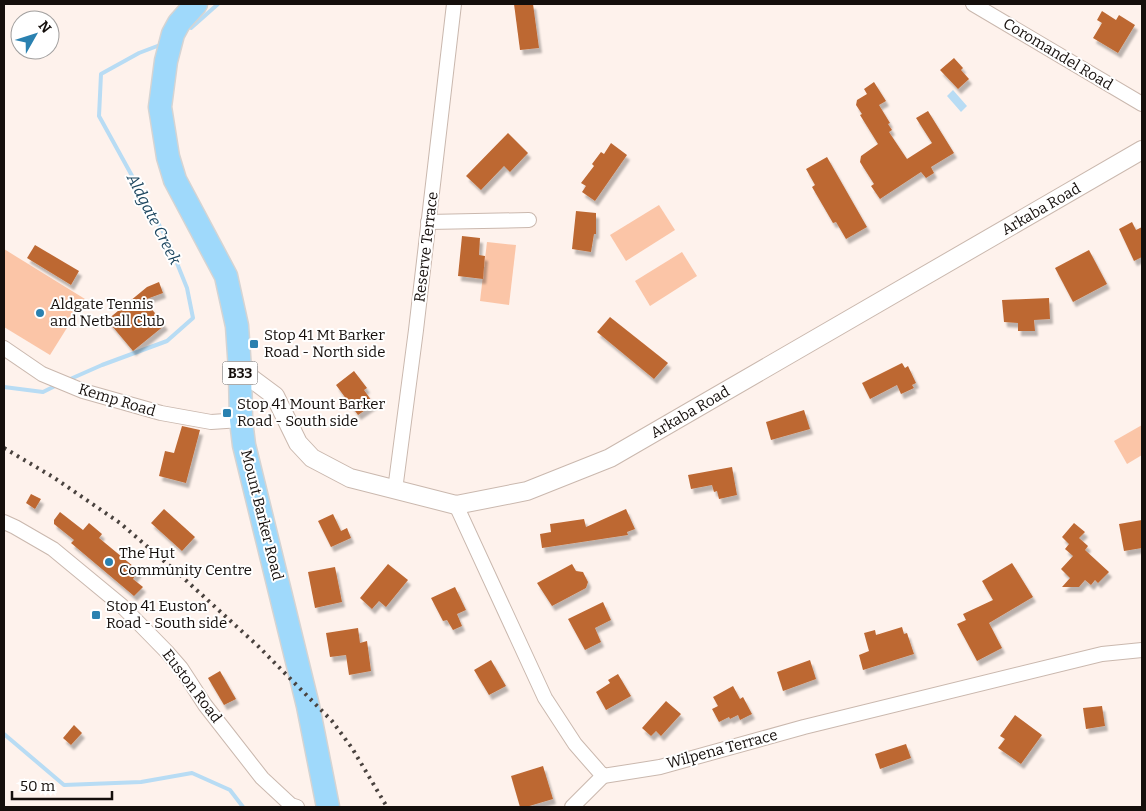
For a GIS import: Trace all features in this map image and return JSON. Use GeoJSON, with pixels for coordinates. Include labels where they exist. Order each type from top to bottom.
{"type":"FeatureCollection","features":[{"type":"Feature","properties":{"kind":"main road","name":"Mount Barker Road"},"geometry":{"type":"LineString","coordinates":[[196,4],[179,23],[173,34],[166,61],[160,107],[168,158],[175,180],[226,276],[237,326],[241,420],[244,445],[308,706],[328,807]]}},
{"type":"Feature","properties":{"kind":"street","name":"Reserve Terrace"},"geometry":{"type":"LineString","coordinates":[[395,490],[416,330],[454,4]]}},
{"type":"Feature","properties":{"kind":"street","name":"Coromandel Road"},"geometry":{"type":"LineString","coordinates":[[974,4],[1142,104]]}},
{"type":"Feature","properties":{"kind":"street","name":"Arkaba Road"},"geometry":{"type":"LineString","coordinates":[[240,370],[275,396],[298,443],[312,458],[350,478],[456,505],[527,491],[610,458],[1142,150]]}},
{"type":"Feature","properties":{"kind":"street"},"geometry":{"type":"LineString","coordinates":[[428,222],[529,220]]}},
{"type":"Feature","properties":{"kind":"street","name":"Kemp Road"},"geometry":{"type":"LineString","coordinates":[[4,348],[42,374],[83,391],[161,413],[211,422],[241,420]]}},
{"type":"Feature","properties":{"kind":"street"},"geometry":{"type":"LineString","coordinates":[[456,505],[545,698],[575,744],[603,776],[572,807]]}},
{"type":"Feature","properties":{"kind":"street","name":"Euston Road"},"geometry":{"type":"LineString","coordinates":[[4,522],[53,549],[128,612],[181,668],[205,705],[262,778],[291,805],[297,807]]}},
{"type":"Feature","properties":{"kind":"street","name":"Wilpena Terrace"},"geometry":{"type":"LineString","coordinates":[[603,776],[660,766],[804,727],[1102,654],[1142,650]]}},
{"type":"Feature","properties":{"kind":"shaded area"},"geometry":{"type":"Polygon","coordinates":[[[659,205],[675,230],[626,261],[610,235],[659,205]]]}},
{"type":"Feature","properties":{"kind":"shaded area"},"geometry":{"type":"Polygon","coordinates":[[[487,242],[516,245],[509,305],[480,301],[487,242]]]}},
{"type":"Feature","properties":{"kind":"shaded area","name":"Aldgate Tennis and Netball Club"},"geometry":{"type":"Polygon","coordinates":[[[4,249],[85,299],[50,355],[4,327],[4,249]]]}},
{"type":"Feature","properties":{"kind":"shaded area"},"geometry":{"type":"Polygon","coordinates":[[[682,252],[697,276],[650,306],[635,281],[682,252]]]}},
{"type":"Feature","properties":{"kind":"shaded area"},"geometry":{"type":"Polygon","coordinates":[[[1142,425],[1142,455],[1127,464],[1114,441],[1142,425]]]}},
{"type":"Feature","properties":{"kind":"water"},"geometry":{"type":"Polygon","coordinates":[[[953,90],[967,106],[961,112],[947,96],[953,90]]]}},
{"type":"Feature","properties":{"kind":"building"},"geometry":{"type":"Polygon","coordinates":[[[514,4],[533,4],[539,48],[520,50],[514,4]]]}},
{"type":"Feature","properties":{"kind":"building"},"geometry":{"type":"Polygon","coordinates":[[[1102,11],[1116,20],[1119,15],[1135,25],[1118,53],[1093,38],[1102,23],[1097,20],[1102,11]]]}},
{"type":"Feature","properties":{"kind":"building"},"geometry":{"type":"Polygon","coordinates":[[[954,58],[963,68],[961,70],[969,79],[958,89],[940,70],[954,58]]]}},
{"type":"Feature","properties":{"kind":"building"},"geometry":{"type":"Polygon","coordinates":[[[874,82],[886,101],[879,105],[890,123],[888,124],[892,130],[889,132],[907,159],[932,143],[916,118],[928,111],[954,153],[931,167],[934,173],[926,178],[921,172],[880,199],[871,186],[874,184],[860,162],[861,156],[878,144],[856,105],[857,100],[867,94],[864,89],[874,82]]]}},
{"type":"Feature","properties":{"kind":"building"},"geometry":{"type":"Polygon","coordinates":[[[508,133],[528,153],[510,172],[504,166],[481,190],[466,176],[508,133]]]}},
{"type":"Feature","properties":{"kind":"building"},"geometry":{"type":"Polygon","coordinates":[[[611,143],[627,155],[595,201],[582,192],[586,186],[581,183],[594,166],[592,164],[601,152],[604,154],[611,143]]]}},
{"type":"Feature","properties":{"kind":"building"},"geometry":{"type":"Polygon","coordinates":[[[827,157],[867,227],[846,239],[836,222],[833,223],[812,187],[815,185],[806,169],[827,157]]]}},
{"type":"Feature","properties":{"kind":"building"},"geometry":{"type":"Polygon","coordinates":[[[576,211],[596,213],[596,234],[594,234],[591,252],[572,249],[576,211]]]}},
{"type":"Feature","properties":{"kind":"building"},"geometry":{"type":"Polygon","coordinates":[[[1132,222],[1136,230],[1142,227],[1142,257],[1134,261],[1119,229],[1132,222]]]}},
{"type":"Feature","properties":{"kind":"building"},"geometry":{"type":"Polygon","coordinates":[[[462,236],[480,238],[479,255],[485,256],[483,279],[458,276],[462,236]]]}},
{"type":"Feature","properties":{"kind":"building"},"geometry":{"type":"Polygon","coordinates":[[[35,245],[79,271],[71,285],[27,258],[35,245]]]}},
{"type":"Feature","properties":{"kind":"building"},"geometry":{"type":"Polygon","coordinates":[[[1089,250],[1107,284],[1073,302],[1055,268],[1089,250]]]}},
{"type":"Feature","properties":{"kind":"building"},"geometry":{"type":"Polygon","coordinates":[[[159,282],[163,293],[144,300],[165,325],[133,351],[107,320],[147,287],[159,282]]]}},
{"type":"Feature","properties":{"kind":"building"},"geometry":{"type":"Polygon","coordinates":[[[1049,298],[1050,319],[1034,320],[1035,331],[1018,331],[1018,323],[1004,322],[1002,300],[1049,298]]]}},
{"type":"Feature","properties":{"kind":"building"},"geometry":{"type":"Polygon","coordinates":[[[610,317],[668,363],[654,379],[597,332],[610,317]]]}},
{"type":"Feature","properties":{"kind":"building"},"geometry":{"type":"Polygon","coordinates":[[[902,363],[905,368],[908,366],[916,383],[912,385],[914,388],[901,394],[897,385],[870,399],[862,383],[902,363]]]}},
{"type":"Feature","properties":{"kind":"building"},"geometry":{"type":"Polygon","coordinates":[[[354,371],[367,388],[364,390],[374,404],[358,415],[336,385],[354,371]]]}},
{"type":"Feature","properties":{"kind":"building"},"geometry":{"type":"Polygon","coordinates":[[[804,410],[810,429],[771,440],[766,422],[804,410]]]}},
{"type":"Feature","properties":{"kind":"building"},"geometry":{"type":"Polygon","coordinates":[[[182,426],[200,430],[186,483],[159,476],[165,451],[174,453],[182,426]]]}},
{"type":"Feature","properties":{"kind":"building"},"geometry":{"type":"Polygon","coordinates":[[[732,467],[737,495],[719,499],[717,491],[714,492],[712,485],[691,489],[688,475],[732,467]]]}},
{"type":"Feature","properties":{"kind":"building"},"geometry":{"type":"Polygon","coordinates":[[[31,494],[41,499],[35,509],[26,503],[31,494]]]}},
{"type":"Feature","properties":{"kind":"building"},"geometry":{"type":"Polygon","coordinates":[[[164,509],[195,537],[182,551],[151,523],[164,509]]]}},
{"type":"Feature","properties":{"kind":"building"},"geometry":{"type":"Polygon","coordinates":[[[626,509],[635,529],[627,532],[628,535],[542,548],[540,534],[551,532],[550,524],[584,519],[586,527],[626,509]]]}},
{"type":"Feature","properties":{"kind":"building"},"geometry":{"type":"Polygon","coordinates":[[[60,512],[83,530],[89,523],[102,534],[99,538],[139,571],[133,579],[143,587],[134,596],[71,543],[74,540],[54,524],[54,520],[60,512]]]}},
{"type":"Feature","properties":{"kind":"building"},"geometry":{"type":"Polygon","coordinates":[[[333,514],[341,531],[347,528],[351,538],[331,547],[318,521],[333,514]]]}},
{"type":"Feature","properties":{"kind":"building"},"geometry":{"type":"Polygon","coordinates":[[[1142,520],[1142,548],[1124,551],[1119,524],[1142,520]]]}},
{"type":"Feature","properties":{"kind":"building"},"geometry":{"type":"Polygon","coordinates":[[[1074,523],[1085,532],[1079,538],[1088,546],[1085,550],[1109,572],[1098,583],[1095,580],[1091,585],[1085,580],[1079,587],[1062,587],[1070,578],[1061,569],[1073,556],[1065,549],[1069,544],[1062,537],[1074,523]]]}},
{"type":"Feature","properties":{"kind":"building"},"geometry":{"type":"Polygon","coordinates":[[[1012,563],[1033,597],[989,623],[1002,648],[977,661],[957,624],[966,620],[963,614],[993,600],[982,581],[1012,563]]]}},
{"type":"Feature","properties":{"kind":"building"},"geometry":{"type":"Polygon","coordinates":[[[388,564],[408,580],[386,607],[379,601],[372,609],[360,598],[388,564]]]}},
{"type":"Feature","properties":{"kind":"building"},"geometry":{"type":"Polygon","coordinates":[[[572,564],[576,571],[583,572],[588,582],[586,588],[552,606],[537,583],[572,564]]]}},
{"type":"Feature","properties":{"kind":"building"},"geometry":{"type":"Polygon","coordinates":[[[335,567],[342,602],[315,608],[308,572],[335,567]]]}},
{"type":"Feature","properties":{"kind":"building"},"geometry":{"type":"Polygon","coordinates":[[[455,587],[466,610],[457,614],[462,626],[453,630],[447,620],[443,621],[431,598],[455,587]]]}},
{"type":"Feature","properties":{"kind":"building"},"geometry":{"type":"Polygon","coordinates":[[[603,602],[611,620],[595,628],[601,642],[585,650],[568,619],[603,602]]]}},
{"type":"Feature","properties":{"kind":"building"},"geometry":{"type":"Polygon","coordinates":[[[902,627],[904,634],[907,633],[914,654],[863,670],[859,655],[869,651],[864,633],[875,630],[876,635],[902,627]]]}},
{"type":"Feature","properties":{"kind":"building"},"geometry":{"type":"Polygon","coordinates":[[[358,628],[360,643],[367,641],[371,671],[349,675],[346,655],[330,657],[326,633],[358,628]]]}},
{"type":"Feature","properties":{"kind":"building"},"geometry":{"type":"Polygon","coordinates":[[[491,660],[506,686],[489,695],[474,670],[491,660]]]}},
{"type":"Feature","properties":{"kind":"building"},"geometry":{"type":"Polygon","coordinates":[[[810,660],[816,679],[783,691],[777,672],[810,660]]]}},
{"type":"Feature","properties":{"kind":"building"},"geometry":{"type":"Polygon","coordinates":[[[220,671],[236,699],[224,705],[208,678],[220,671]]]}},
{"type":"Feature","properties":{"kind":"building"},"geometry":{"type":"Polygon","coordinates":[[[618,674],[631,696],[606,710],[596,692],[610,683],[608,680],[618,674]]]}},
{"type":"Feature","properties":{"kind":"building"},"geometry":{"type":"Polygon","coordinates":[[[733,686],[740,699],[743,697],[752,714],[740,720],[738,715],[719,722],[712,709],[718,706],[713,697],[733,686]]]}},
{"type":"Feature","properties":{"kind":"building"},"geometry":{"type":"Polygon","coordinates":[[[666,701],[681,714],[661,736],[656,731],[651,736],[642,728],[666,701]]]}},
{"type":"Feature","properties":{"kind":"building"},"geometry":{"type":"Polygon","coordinates":[[[1102,706],[1105,726],[1086,729],[1083,708],[1102,706]]]}},
{"type":"Feature","properties":{"kind":"building"},"geometry":{"type":"Polygon","coordinates":[[[1015,715],[1042,735],[1021,764],[998,748],[1005,739],[1000,736],[1015,715]]]}},
{"type":"Feature","properties":{"kind":"building"},"geometry":{"type":"Polygon","coordinates":[[[74,725],[82,733],[71,745],[63,738],[74,725]]]}},
{"type":"Feature","properties":{"kind":"building"},"geometry":{"type":"Polygon","coordinates":[[[906,744],[911,758],[880,769],[875,754],[906,744]]]}},
{"type":"Feature","properties":{"kind":"building"},"geometry":{"type":"Polygon","coordinates":[[[543,766],[553,799],[520,807],[511,776],[543,766]]]}},
{"type":"Feature","properties":{"kind":"waterway","name":"Aldgate Creek"},"geometry":{"type":"LineString","coordinates":[[191,28],[218,4]]}},
{"type":"Feature","properties":{"kind":"waterway","name":"Aldgate Creek"},"geometry":{"type":"LineString","coordinates":[[68,380],[167,341],[193,318],[187,288],[168,241],[99,116],[101,74],[139,53],[160,45]]}},
{"type":"Feature","properties":{"kind":"waterway","name":"Aldgate Creek"},"geometry":{"type":"LineString","coordinates":[[4,387],[43,392],[57,385]]}},
{"type":"Feature","properties":{"kind":"waterway","name":"Aldgate Creek"},"geometry":{"type":"LineString","coordinates":[[4,734],[64,785],[141,782],[192,773],[230,790],[243,807]]}},
{"type":"Feature","properties":{"kind":"railway"},"geometry":{"type":"LineString","coordinates":[[4,448],[53,477],[120,523],[258,646],[332,721],[352,748],[387,807]]}},
{"type":"Feature","properties":{"kind":"place","name":"Aldgate Tennis and Netball Club"},"geometry":{"type":"Point","coordinates":[40,313]}},
{"type":"Feature","properties":{"kind":"place","name":"Stop 41 Mt Barker Road - North side"},"geometry":{"type":"Point","coordinates":[254,344]}},
{"type":"Feature","properties":{"kind":"place","name":"Stop 41 Mount Barker Road - South side"},"geometry":{"type":"Point","coordinates":[227,413]}},
{"type":"Feature","properties":{"kind":"place","name":"The Hut Community Centre"},"geometry":{"type":"Point","coordinates":[109,562]}},
{"type":"Feature","properties":{"kind":"place","name":"Stop 41 Euston Road - South side"},"geometry":{"type":"Point","coordinates":[96,615]}}]}
